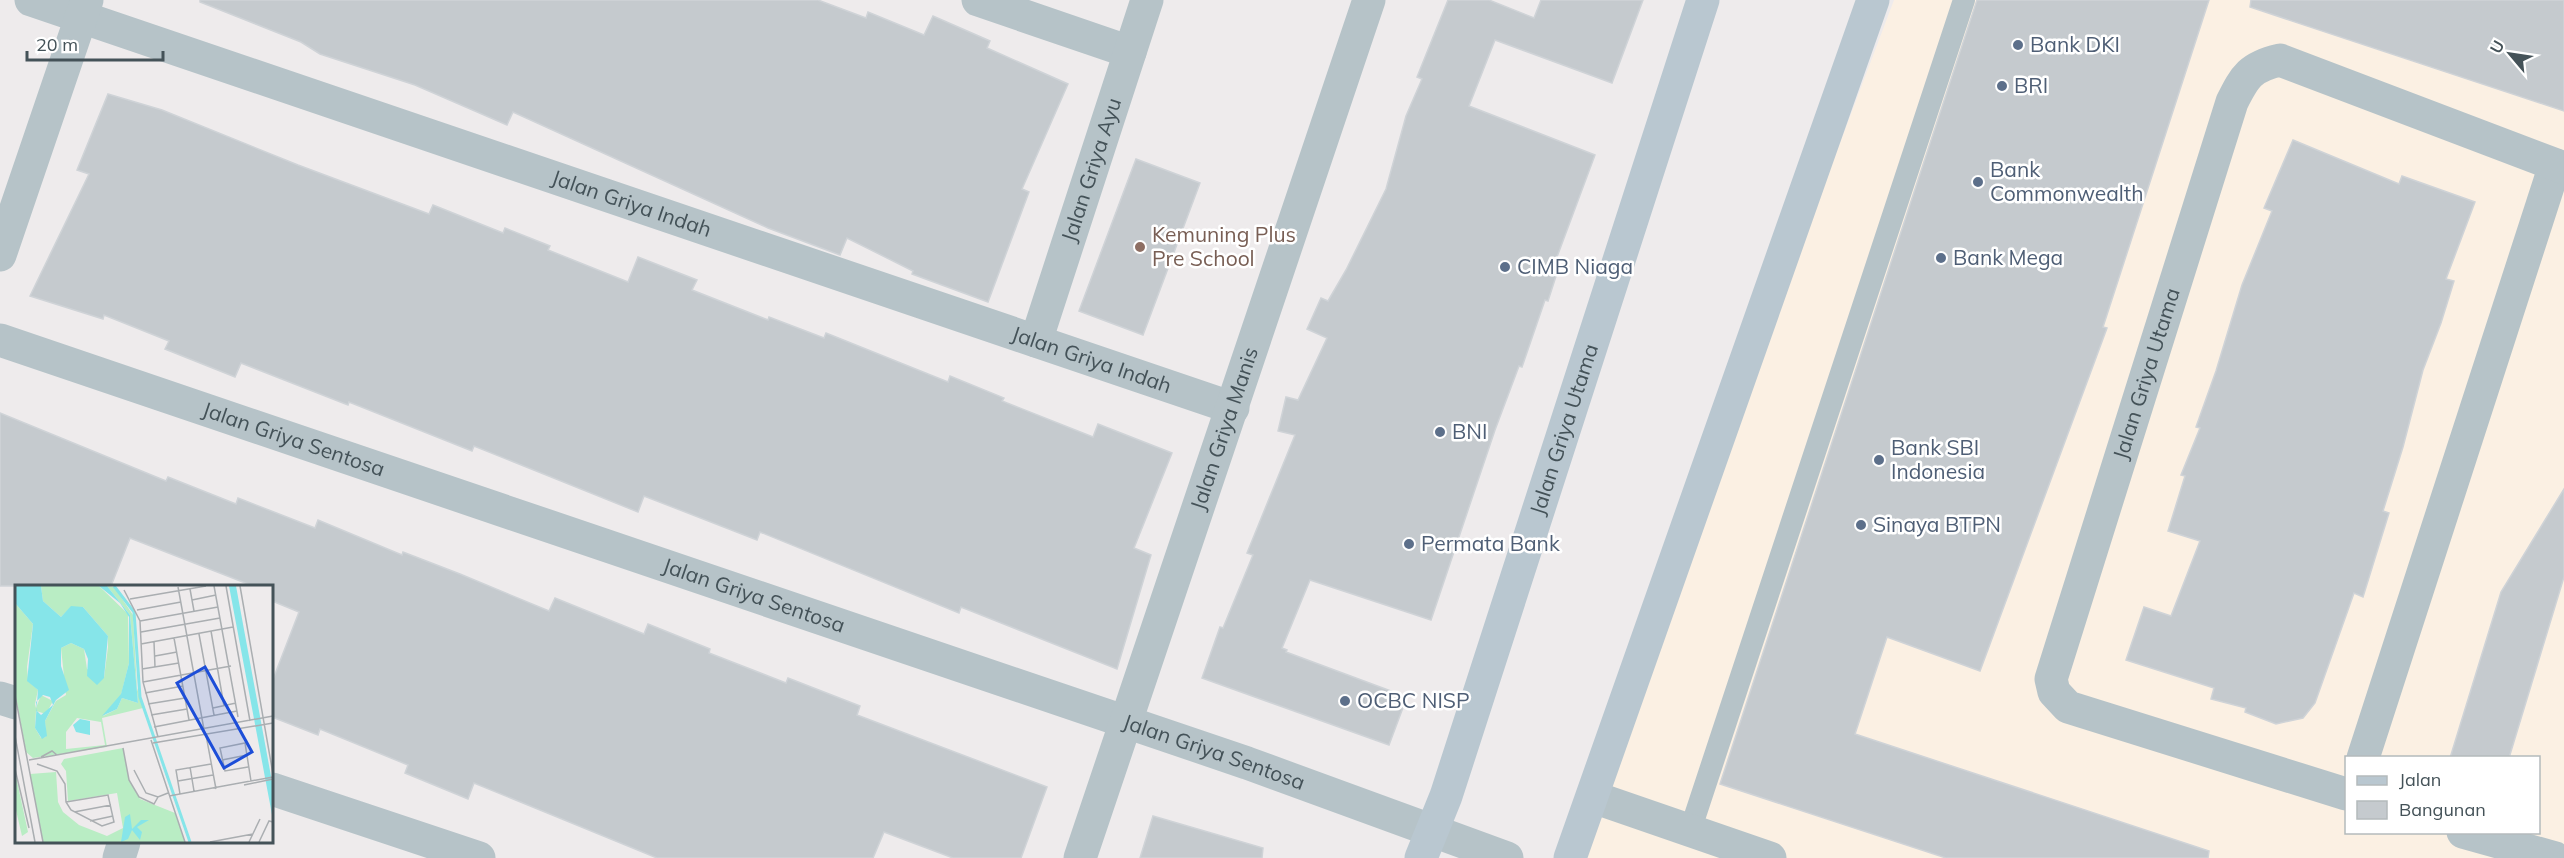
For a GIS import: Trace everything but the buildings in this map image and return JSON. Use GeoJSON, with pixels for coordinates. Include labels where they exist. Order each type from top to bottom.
{"type":"FeatureCollection","features":[{"type":"Feature","properties":{"kind":"main road","name":"Jalan Griya Utama"},"geometry":{"type":"LineString","coordinates":[[1425,845],[1450,785],[1703,0]]}},
{"type":"Feature","properties":{"kind":"main road"},"geometry":{"type":"LineString","coordinates":[[1578,856],[1593,796],[1873,0]]}},
{"type":"Feature","properties":{"kind":"street","name":"Jalan Griya Indah"},"geometry":{"type":"LineString","coordinates":[[31,0],[84,9],[1233,408]]}},
{"type":"Feature","properties":{"kind":"street"},"geometry":{"type":"LineString","coordinates":[[978,0],[1130,52]]}},
{"type":"Feature","properties":{"kind":"street","name":"Jalan Griya Ayu"},"geometry":{"type":"LineString","coordinates":[[1036,341],[1147,0]]}},
{"type":"Feature","properties":{"kind":"street","name":"Jalan Griya Manis"},"geometry":{"type":"LineString","coordinates":[[1080,858],[1369,0]]}},
{"type":"Feature","properties":{"kind":"street"},"geometry":{"type":"LineString","coordinates":[[0,255],[84,9]]}},
{"type":"Feature","properties":{"kind":"street","name":"Jalan Griya Utama"},"geometry":{"type":"LineString","coordinates":[[2345,794],[2068,707],[2054,692],[2051,679],[2232,102],[2248,72],[2264,64],[2280,60],[2560,166],[2364,756]]}},
{"type":"Feature","properties":{"kind":"street","name":"Jalan Griya Sentosa"},"geometry":{"type":"LineString","coordinates":[[0,340],[1276,774],[1425,845],[1507,858]]}},
{"type":"Feature","properties":{"kind":"street"},"geometry":{"type":"LineString","coordinates":[[0,698],[15,703]]}},
{"type":"Feature","properties":{"kind":"street"},"geometry":{"type":"LineString","coordinates":[[273,789],[446,853],[479,858]]}},
{"type":"Feature","properties":{"kind":"street"},"geometry":{"type":"LineString","coordinates":[[1593,796],[1770,858]]}},
{"type":"Feature","properties":{"kind":"street"},"geometry":{"type":"LineString","coordinates":[[2470,834],[2555,858]]}},
{"type":"Feature","properties":{"kind":"street"},"geometry":{"type":"LineString","coordinates":[[119,858],[124,843]]}},
{"type":"Feature","properties":{"kind":"lane"},"geometry":{"type":"LineString","coordinates":[[1690,831],[1964,0]]}},
{"type":"Feature","properties":{"kind":"shaded area"},"geometry":{"type":"Polygon","coordinates":[[[1894,0],[2564,0],[2564,858],[1570,858],[1894,0]]]}},
{"type":"Feature","properties":{"kind":"place","name":"Bank DKI"},"geometry":{"type":"Point","coordinates":[2018,45]}},
{"type":"Feature","properties":{"kind":"place","name":"BRI"},"geometry":{"type":"Point","coordinates":[2002,86]}},
{"type":"Feature","properties":{"kind":"place","name":"Bank Commonwealth"},"geometry":{"type":"Point","coordinates":[1978,182]}},
{"type":"Feature","properties":{"kind":"place","name":"Kemuning Plus Pre School"},"geometry":{"type":"Point","coordinates":[1140,247]}},
{"type":"Feature","properties":{"kind":"place","name":"Bank Mega"},"geometry":{"type":"Point","coordinates":[1941,258]}},
{"type":"Feature","properties":{"kind":"place","name":"CIMB Niaga"},"geometry":{"type":"Point","coordinates":[1505,267]}},
{"type":"Feature","properties":{"kind":"place","name":"BNI"},"geometry":{"type":"Point","coordinates":[1440,432]}},
{"type":"Feature","properties":{"kind":"place","name":"Bank SBI Indonesia"},"geometry":{"type":"Point","coordinates":[1879,460]}},
{"type":"Feature","properties":{"kind":"place","name":"Sinaya BTPN"},"geometry":{"type":"Point","coordinates":[1861,525]}},
{"type":"Feature","properties":{"kind":"place","name":"Permata Bank"},"geometry":{"type":"Point","coordinates":[1409,544]}},
{"type":"Feature","properties":{"kind":"place","name":"OCBC NISP"},"geometry":{"type":"Point","coordinates":[1345,701]}}]}
